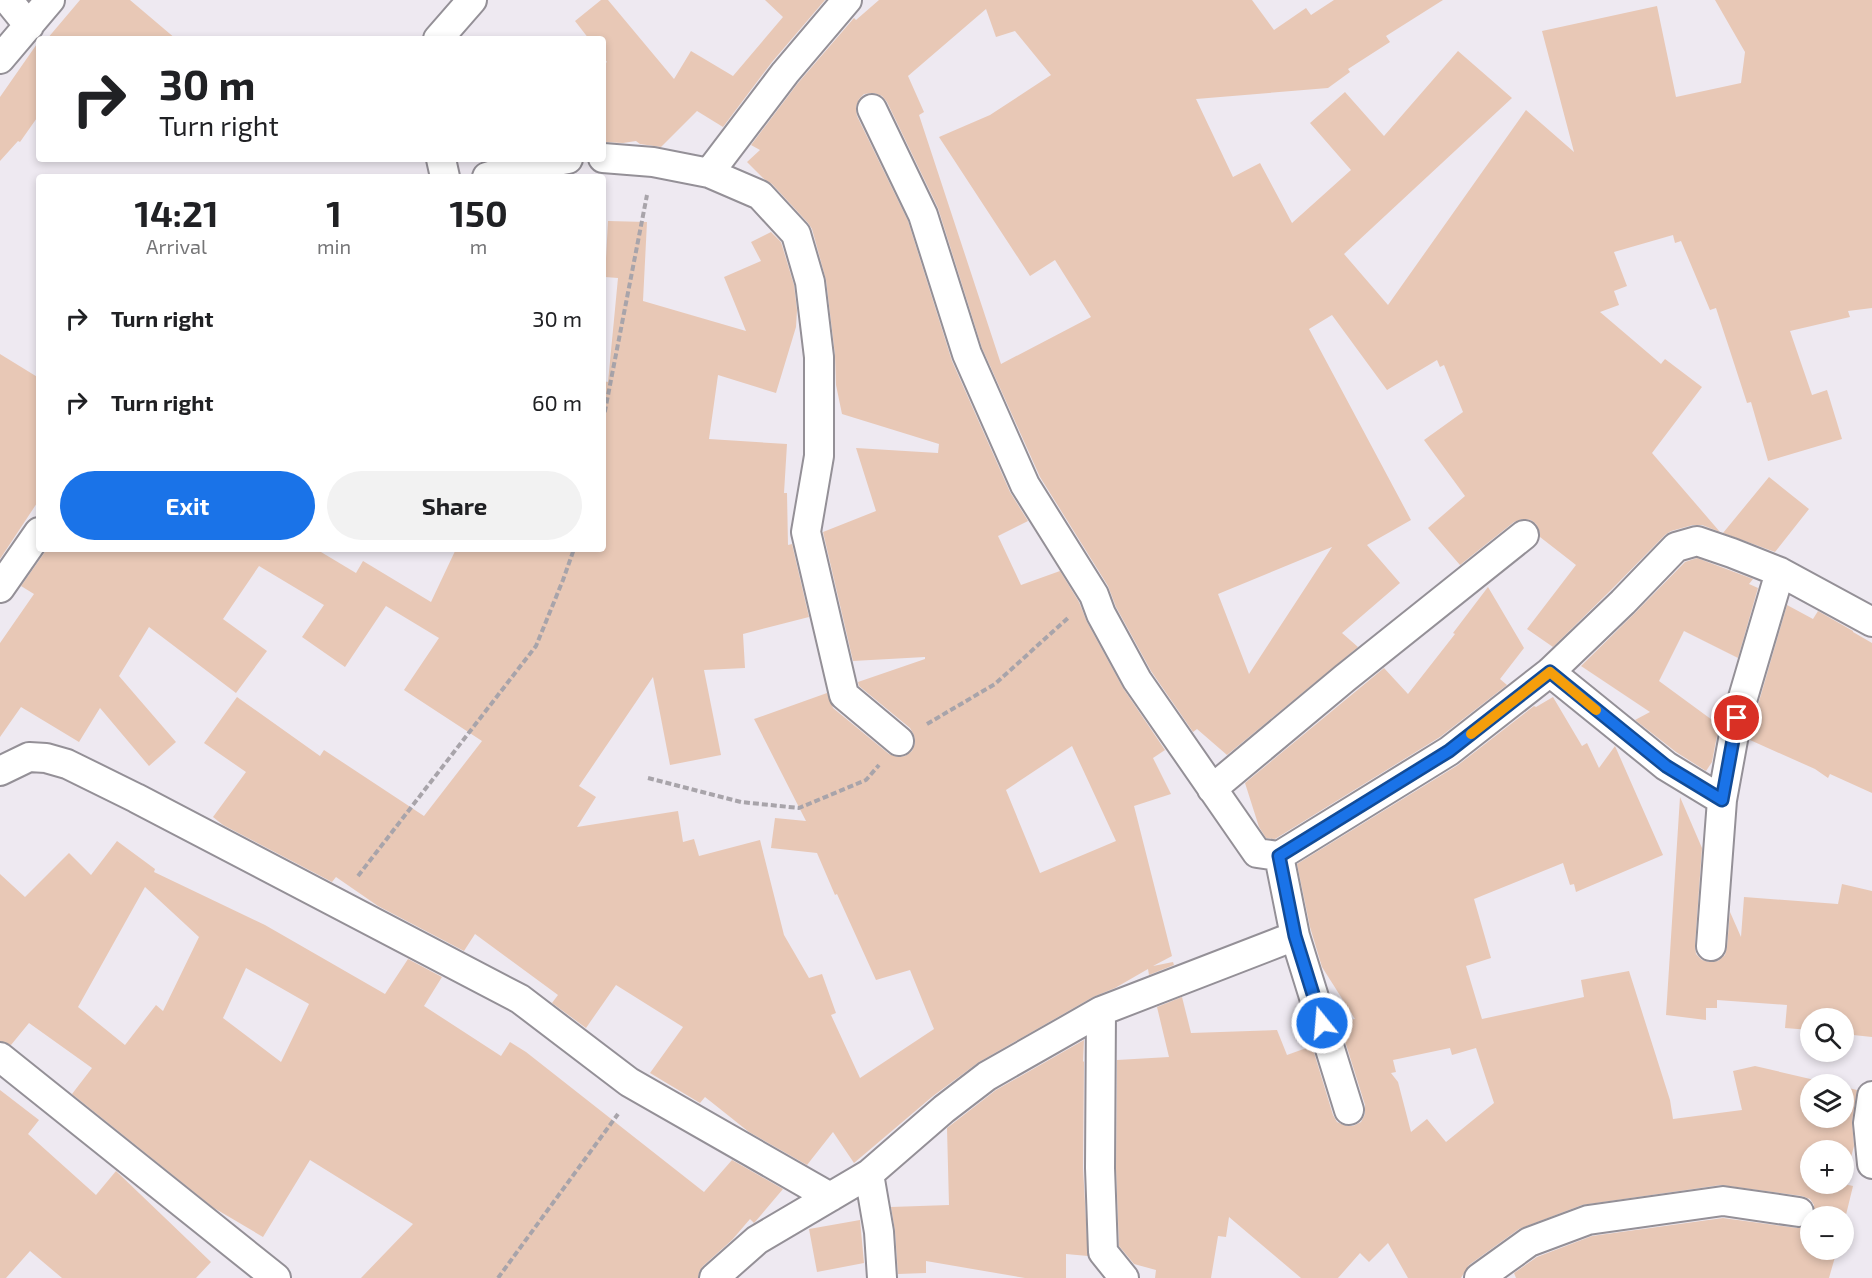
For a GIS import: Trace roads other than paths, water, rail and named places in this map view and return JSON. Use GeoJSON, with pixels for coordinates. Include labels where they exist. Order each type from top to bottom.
{"type":"FeatureCollection","features":[{"type":"Feature","properties":{"kind":"street"},"geometry":{"type":"LineString","coordinates":[[8,0],[29,26]]}},
{"type":"Feature","properties":{"kind":"street"},"geometry":{"type":"LineString","coordinates":[[0,58],[50,0]]}},
{"type":"Feature","properties":{"kind":"street"},"geometry":{"type":"LineString","coordinates":[[441,36],[472,0]]}},
{"type":"Feature","properties":{"kind":"street"},"geometry":{"type":"LineString","coordinates":[[709,173],[785,73],[847,0]]}},
{"type":"Feature","properties":{"kind":"street"},"geometry":{"type":"LineString","coordinates":[[872,109],[923,215],[967,354],[1025,485],[1094,595],[1101,614],[1137,680],[1257,853],[1279,856],[1449,751],[1550,672],[1676,547],[1697,541],[1780,572],[1872,622]]}},
{"type":"Feature","properties":{"kind":"street"},"geometry":{"type":"LineString","coordinates":[[606,158],[653,162],[709,173],[760,195],[796,234],[810,282],[819,357],[819,456],[806,532],[808,542],[844,695],[899,741]]}},
{"type":"Feature","properties":{"kind":"street"},"geometry":{"type":"LineString","coordinates":[[497,174],[552,162]]}},
{"type":"Feature","properties":{"kind":"street"},"geometry":{"type":"LineString","coordinates":[[1212,789],[1345,678],[1524,535]]}},
{"type":"Feature","properties":{"kind":"street"},"geometry":{"type":"LineString","coordinates":[[0,588],[36,536]]}},
{"type":"Feature","properties":{"kind":"street"},"geometry":{"type":"LineString","coordinates":[[1711,946],[1722,800],[1737,718],[1780,572]]}},
{"type":"Feature","properties":{"kind":"street"},"geometry":{"type":"LineString","coordinates":[[1550,672],[1666,766],[1722,800]]}},
{"type":"Feature","properties":{"kind":"street"},"geometry":{"type":"LineString","coordinates":[[0,771],[29,757],[46,758],[67,764],[136,798],[520,999],[638,1087],[830,1197]]}},
{"type":"Feature","properties":{"kind":"street"},"geometry":{"type":"LineString","coordinates":[[1279,856],[1295,936],[1349,1110]]}},
{"type":"Feature","properties":{"kind":"street"},"geometry":{"type":"LineString","coordinates":[[714,1278],[757,1240],[869,1174],[944,1109],[987,1076],[1101,1011],[1295,936]]}},
{"type":"Feature","properties":{"kind":"street"},"geometry":{"type":"LineString","coordinates":[[1101,1011],[1100,1168],[1103,1252],[1124,1278]]}},
{"type":"Feature","properties":{"kind":"street"},"geometry":{"type":"LineString","coordinates":[[0,1057],[276,1278]]}},
{"type":"Feature","properties":{"kind":"street"},"geometry":{"type":"LineString","coordinates":[[1872,1096],[1868,1123],[1872,1164]]}},
{"type":"Feature","properties":{"kind":"street"},"geometry":{"type":"LineString","coordinates":[[869,1174],[879,1232],[882,1278]]}},
{"type":"Feature","properties":{"kind":"street"},"geometry":{"type":"LineString","coordinates":[[1479,1278],[1528,1242],[1588,1220],[1723,1201],[1799,1212]]}}]}
